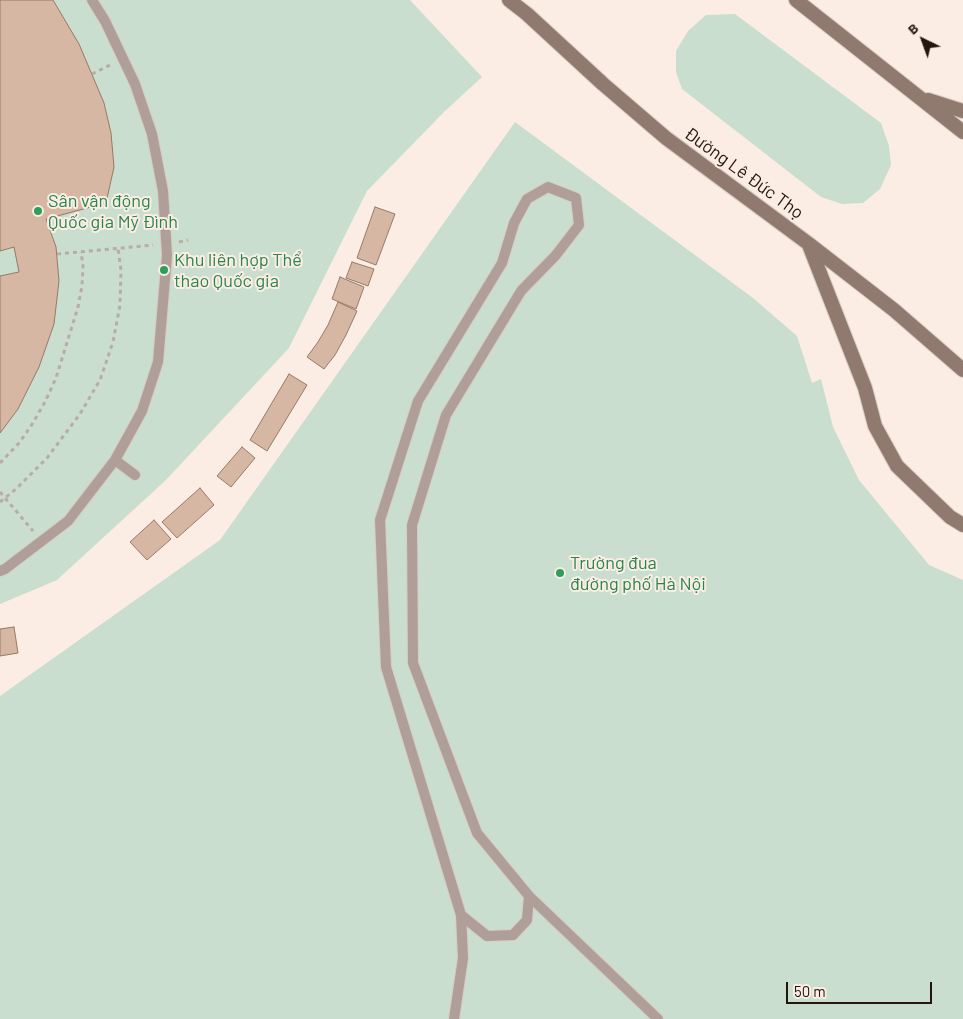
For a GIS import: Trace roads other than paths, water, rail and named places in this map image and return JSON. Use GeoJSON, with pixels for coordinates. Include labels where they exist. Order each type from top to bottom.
{"type":"FeatureCollection","features":[{"type":"Feature","properties":{"kind":"main road","name":"Đường Lê Đức Thọ"},"geometry":{"type":"LineString","coordinates":[[509,0],[666,138],[894,310],[963,370]]}},
{"type":"Feature","properties":{"kind":"main road"},"geometry":{"type":"LineString","coordinates":[[796,0],[963,132]]}},
{"type":"Feature","properties":{"kind":"main road"},"geometry":{"type":"LineString","coordinates":[[919,97],[963,111]]}},
{"type":"Feature","properties":{"kind":"main road"},"geometry":{"type":"LineString","coordinates":[[809,244],[865,388],[875,426],[897,466],[950,517],[963,525]]}},
{"type":"Feature","properties":{"kind":"lane"},"geometry":{"type":"LineString","coordinates":[[0,571],[68,521],[115,460],[142,411],[158,362],[167,255],[163,191],[152,134],[135,84],[105,21],[92,0]]}},
{"type":"Feature","properties":{"kind":"lane"},"geometry":{"type":"LineString","coordinates":[[454,1019],[463,958],[461,914],[386,667],[380,520],[418,401],[502,263],[514,223],[527,199],[548,187],[576,198],[579,225],[556,255],[521,291],[446,415],[412,525],[413,663],[477,833],[528,896],[658,1019]]}},
{"type":"Feature","properties":{"kind":"lane"},"geometry":{"type":"LineString","coordinates":[[115,460],[135,475]]}},
{"type":"Feature","properties":{"kind":"lane"},"geometry":{"type":"LineString","coordinates":[[461,914],[487,936],[513,935],[527,920],[528,896]]}},
{"type":"Feature","properties":{"kind":"place","name":"Sân vận động Quốc gia Mỹ Đình"},"geometry":{"type":"Point","coordinates":[38,211]}},
{"type":"Feature","properties":{"kind":"place","name":"Khu liên hợp Thể thao Quốc gia"},"geometry":{"type":"Point","coordinates":[164,270]}},
{"type":"Feature","properties":{"kind":"place","name":"Trường đua đường phố Hà Nội"},"geometry":{"type":"Point","coordinates":[560,573]}}]}
